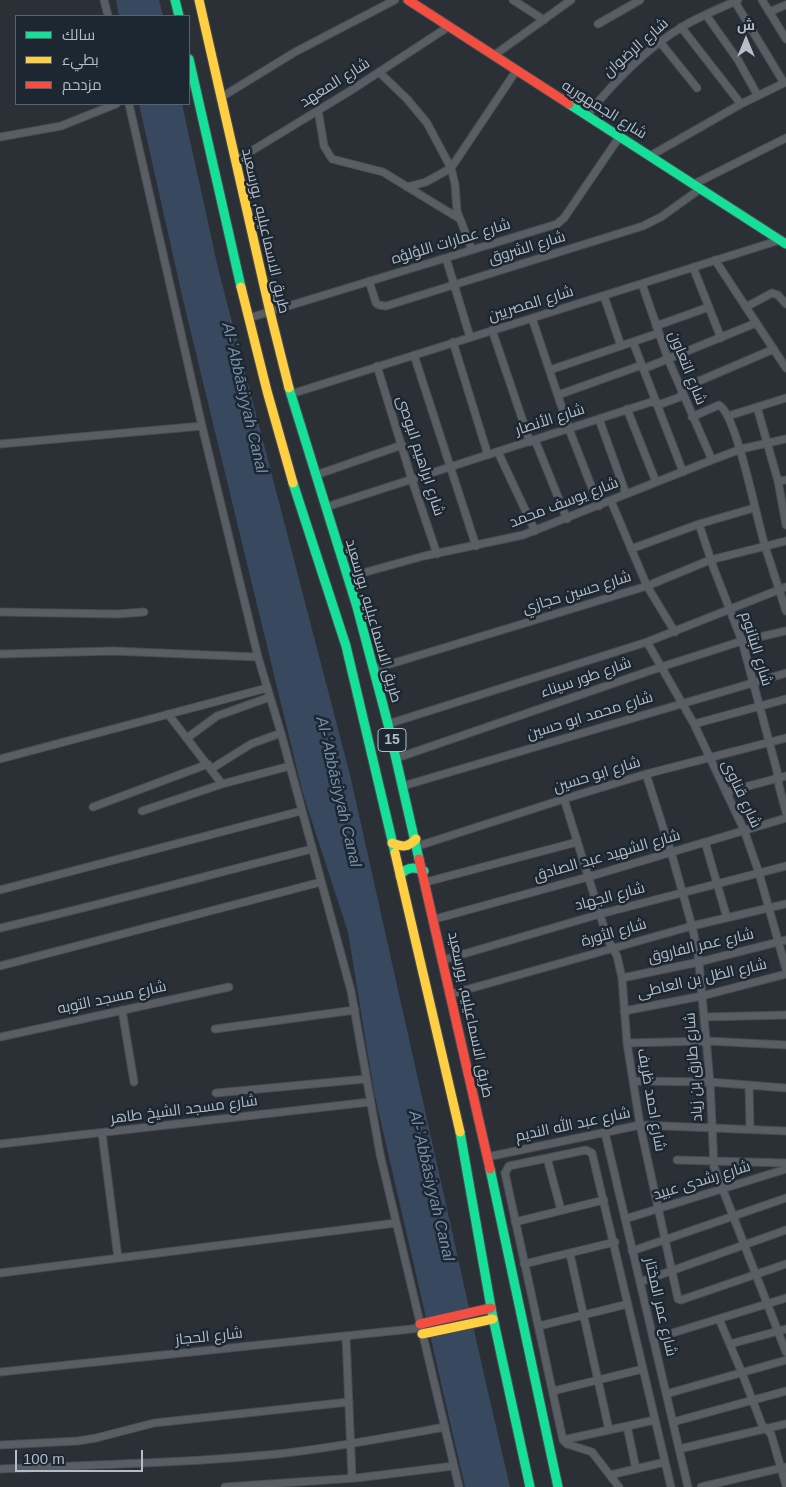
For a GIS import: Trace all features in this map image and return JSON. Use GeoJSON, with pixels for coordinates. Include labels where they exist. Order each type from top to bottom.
{"type":"FeatureCollection","features":[{"type":"Feature","properties":{"kind":"main road"},"geometry":{"type":"LineString","coordinates":[[175,0],[179,15]]}},
{"type":"Feature","properties":{"kind":"main road","name":"طريق الاسماعيليه, بورسعيد"},"geometry":{"type":"LineString","coordinates":[[200,0],[234,161],[291,394],[348,577],[374,669],[424,871],[521,1308],[558,1487]]}},
{"type":"Feature","properties":{"kind":"main road","name":"شارع الجمهوريه"},"geometry":{"type":"LineString","coordinates":[[408,0],[783,242]]}},
{"type":"Feature","properties":{"kind":"main road"},"geometry":{"type":"LineString","coordinates":[[190,63],[249,318],[290,473],[329,585],[347,645],[461,1139],[493,1319],[530,1487]]}},
{"type":"Feature","properties":{"kind":"main road"},"geometry":{"type":"LineString","coordinates":[[392,843],[399,847],[417,842]]}},
{"type":"Feature","properties":{"kind":"main road"},"geometry":{"type":"LineString","coordinates":[[400,876],[408,868],[424,871]]}},
{"type":"Feature","properties":{"kind":"main road"},"geometry":{"type":"LineString","coordinates":[[422,1328],[491,1308]]}},
{"type":"Feature","properties":{"kind":"main road"},"geometry":{"type":"LineString","coordinates":[[422,1328],[493,1319]]}},
{"type":"Feature","properties":{"kind":"street"},"geometry":{"type":"LineString","coordinates":[[104,0],[108,15]]}},
{"type":"Feature","properties":{"kind":"street"},"geometry":{"type":"LineString","coordinates":[[220,98],[295,52],[395,0]]}},
{"type":"Feature","properties":{"kind":"street"},"geometry":{"type":"LineString","coordinates":[[513,0],[544,20]]}},
{"type":"Feature","properties":{"kind":"street"},"geometry":{"type":"LineString","coordinates":[[493,56],[544,20],[563,3],[571,0]]}},
{"type":"Feature","properties":{"kind":"street"},"geometry":{"type":"LineString","coordinates":[[598,24],[640,0]]}},
{"type":"Feature","properties":{"kind":"street"},"geometry":{"type":"LineString","coordinates":[[717,0],[722,7]]}},
{"type":"Feature","properties":{"kind":"street"},"geometry":{"type":"LineString","coordinates":[[762,0],[786,39]]}},
{"type":"Feature","properties":{"kind":"street"},"geometry":{"type":"LineString","coordinates":[[650,156],[741,104],[785,82],[736,1]]}},
{"type":"Feature","properties":{"kind":"street","name":"شارع الرضوان"},"geometry":{"type":"LineString","coordinates":[[587,115],[621,76],[660,42],[681,27],[736,1]]}},
{"type":"Feature","properties":{"kind":"street"},"geometry":{"type":"LineString","coordinates":[[769,12],[786,5]]}},
{"type":"Feature","properties":{"kind":"street"},"geometry":{"type":"LineString","coordinates":[[706,14],[734,55],[758,96]]}},
{"type":"Feature","properties":{"kind":"street","name":"شارع المعهد"},"geometry":{"type":"LineString","coordinates":[[234,161],[379,72],[448,27]]}},
{"type":"Feature","properties":{"kind":"street"},"geometry":{"type":"LineString","coordinates":[[681,27],[741,104]]}},
{"type":"Feature","properties":{"kind":"street"},"geometry":{"type":"LineString","coordinates":[[660,42],[698,88]]}},
{"type":"Feature","properties":{"kind":"street"},"geometry":{"type":"LineString","coordinates":[[407,187],[426,182],[451,168],[516,71]]}},
{"type":"Feature","properties":{"kind":"street"},"geometry":{"type":"LineString","coordinates":[[379,72],[407,99],[427,122],[451,168],[455,184],[455,203],[472,250]]}},
{"type":"Feature","properties":{"kind":"street"},"geometry":{"type":"LineString","coordinates":[[0,137],[61,126],[114,105]]}},
{"type":"Feature","properties":{"kind":"street"},"geometry":{"type":"LineString","coordinates":[[129,105],[202,426],[258,657],[281,733],[355,1010],[370,1102],[396,1223],[459,1487]]}},
{"type":"Feature","properties":{"kind":"street"},"geometry":{"type":"LineString","coordinates":[[318,110],[324,146],[332,159],[376,170],[460,219]]}},
{"type":"Feature","properties":{"kind":"street","name":"شارع عمارات اللؤلؤه"},"geometry":{"type":"LineString","coordinates":[[249,318],[557,224],[564,218],[620,136]]}},
{"type":"Feature","properties":{"kind":"street","name":"شارع الشروق"},"geometry":{"type":"LineString","coordinates":[[369,281],[376,303],[382,306],[643,226],[661,217],[697,187],[786,138]]}},
{"type":"Feature","properties":{"kind":"street","name":"شارع المصريين"},"geometry":{"type":"LineString","coordinates":[[291,394],[715,260],[783,242]]}},
{"type":"Feature","properties":{"kind":"street"},"geometry":{"type":"LineString","coordinates":[[446,258],[470,337]]}},
{"type":"Feature","properties":{"kind":"street"},"geometry":{"type":"LineString","coordinates":[[715,260],[786,368]]}},
{"type":"Feature","properties":{"kind":"street"},"geometry":{"type":"LineString","coordinates":[[693,267],[721,338]]}},
{"type":"Feature","properties":{"kind":"street","name":"شارع التعاون"},"geometry":{"type":"LineString","coordinates":[[642,284],[668,359],[712,460]]}},
{"type":"Feature","properties":{"kind":"street"},"geometry":{"type":"LineString","coordinates":[[746,307],[772,293],[778,295],[786,304]]}},
{"type":"Feature","properties":{"kind":"street"},"geometry":{"type":"LineString","coordinates":[[604,296],[621,346]]}},
{"type":"Feature","properties":{"kind":"street"},"geometry":{"type":"LineString","coordinates":[[550,370],[633,342],[709,307]]}},
{"type":"Feature","properties":{"kind":"street"},"geometry":{"type":"LineString","coordinates":[[532,318],[569,429],[599,506]]}},
{"type":"Feature","properties":{"kind":"street"},"geometry":{"type":"LineString","coordinates":[[558,394],[668,359],[756,323]]}},
{"type":"Feature","properties":{"kind":"street"},"geometry":{"type":"LineString","coordinates":[[492,330],[533,441],[566,519]]}},
{"type":"Feature","properties":{"kind":"street"},"geometry":{"type":"LineString","coordinates":[[453,342],[488,455]]}},
{"type":"Feature","properties":{"kind":"street"},"geometry":{"type":"LineString","coordinates":[[633,342],[683,472]]}},
{"type":"Feature","properties":{"kind":"street","name":"شارع الأنصار"},"geometry":{"type":"LineString","coordinates":[[326,507],[653,401],[661,404],[680,397],[685,387],[774,350]]}},
{"type":"Feature","properties":{"kind":"street"},"geometry":{"type":"LineString","coordinates":[[414,355],[476,546]]}},
{"type":"Feature","properties":{"kind":"street","name":"شارع ابراهيم البوصى"},"geometry":{"type":"LineString","coordinates":[[377,366],[437,554]]}},
{"type":"Feature","properties":{"kind":"street"},"geometry":{"type":"LineString","coordinates":[[728,416],[786,398]]}},
{"type":"Feature","properties":{"kind":"street"},"geometry":{"type":"LineString","coordinates":[[692,417],[720,405],[728,416],[741,449],[754,508],[765,545],[783,588],[786,611]]}},
{"type":"Feature","properties":{"kind":"street"},"geometry":{"type":"LineString","coordinates":[[757,408],[778,481],[786,525]]}},
{"type":"Feature","properties":{"kind":"street"},"geometry":{"type":"LineString","coordinates":[[627,409],[656,482]]}},
{"type":"Feature","properties":{"kind":"street"},"geometry":{"type":"LineString","coordinates":[[599,419],[626,494]]}},
{"type":"Feature","properties":{"kind":"street"},"geometry":{"type":"LineString","coordinates":[[0,444],[202,426]]}},
{"type":"Feature","properties":{"kind":"street","name":"شارع يوسف محمد"},"geometry":{"type":"LineString","coordinates":[[348,577],[437,554],[512,539],[741,449],[786,439]]}},
{"type":"Feature","properties":{"kind":"street"},"geometry":{"type":"LineString","coordinates":[[316,474],[402,445]]}},
{"type":"Feature","properties":{"kind":"street"},"geometry":{"type":"LineString","coordinates":[[498,452],[535,531]]}},
{"type":"Feature","properties":{"kind":"street"},"geometry":{"type":"LineString","coordinates":[[778,481],[786,480]]}},
{"type":"Feature","properties":{"kind":"street"},"geometry":{"type":"LineString","coordinates":[[611,501],[647,586],[675,632]]}},
{"type":"Feature","properties":{"kind":"street"},"geometry":{"type":"LineString","coordinates":[[631,549],[699,524],[754,508]]}},
{"type":"Feature","properties":{"kind":"street","name":"شارع البتانوم"},"geometry":{"type":"LineString","coordinates":[[699,524],[710,560],[742,642],[786,812]]}},
{"type":"Feature","properties":{"kind":"street","name":"شارع حسين حجازي"},"geometry":{"type":"LineString","coordinates":[[374,669],[647,586],[710,560],[786,541]]}},
{"type":"Feature","properties":{"kind":"street"},"geometry":{"type":"LineString","coordinates":[[388,724],[646,642],[783,588]]}},
{"type":"Feature","properties":{"kind":"street"},"geometry":{"type":"LineString","coordinates":[[0,612],[117,614],[144,612]]}},
{"type":"Feature","properties":{"kind":"street","name":"شارع طور سيناء"},"geometry":{"type":"LineString","coordinates":[[396,758],[661,667],[742,642],[786,631]]}},
{"type":"Feature","properties":{"kind":"street","name":"شارع قناوى"},"geometry":{"type":"LineString","coordinates":[[646,642],[694,724],[744,830],[769,908],[783,941],[786,969]]}},
{"type":"Feature","properties":{"kind":"street"},"geometry":{"type":"LineString","coordinates":[[0,654],[106,651],[258,657]]}},
{"type":"Feature","properties":{"kind":"street","name":"شارع محمد ابو حسين"},"geometry":{"type":"LineString","coordinates":[[403,786],[786,673]]}},
{"type":"Feature","properties":{"kind":"street"},"geometry":{"type":"LineString","coordinates":[[0,759],[267,688]]}},
{"type":"Feature","properties":{"kind":"street"},"geometry":{"type":"LineString","coordinates":[[187,738],[217,716],[270,697]]}},
{"type":"Feature","properties":{"kind":"street"},"geometry":{"type":"LineString","coordinates":[[694,724],[786,699]]}},
{"type":"Feature","properties":{"kind":"street"},"geometry":{"type":"LineString","coordinates":[[168,714],[222,784]]}},
{"type":"Feature","properties":{"kind":"street"},"geometry":{"type":"LineString","coordinates":[[93,807],[209,767],[244,748],[281,733]]}},
{"type":"Feature","properties":{"kind":"street","name":"شارع ابو حسين"},"geometry":{"type":"LineString","coordinates":[[417,842],[646,774],[786,738]]}},
{"type":"Feature","properties":{"kind":"street"},"geometry":{"type":"LineString","coordinates":[[142,811],[222,784],[290,766]]}},
{"type":"Feature","properties":{"kind":"street","name":"شارع طارق بن زياد"},"geometry":{"type":"LineString","coordinates":[[646,774],[683,892],[699,962],[710,1082],[713,1161],[722,1189],[786,1352]]}},
{"type":"Feature","properties":{"kind":"street"},"geometry":{"type":"LineString","coordinates":[[726,792],[786,776]]}},
{"type":"Feature","properties":{"kind":"street","name":"شارع احمد ظريف"},"geometry":{"type":"LineString","coordinates":[[564,799],[608,940],[617,956],[622,978],[627,1043],[640,1125],[678,1299],[680,1300],[786,1264]]}},
{"type":"Feature","properties":{"kind":"street"},"geometry":{"type":"LineString","coordinates":[[0,890],[301,811]]}},
{"type":"Feature","properties":{"kind":"street","name":"شارع الشهيد عبد الصادق"},"geometry":{"type":"LineString","coordinates":[[434,918],[588,877],[786,818]]}},
{"type":"Feature","properties":{"kind":"street"},"geometry":{"type":"LineString","coordinates":[[426,882],[577,842]]}},
{"type":"Feature","properties":{"kind":"street"},"geometry":{"type":"LineString","coordinates":[[706,842],[727,918]]}},
{"type":"Feature","properties":{"kind":"street"},"geometry":{"type":"LineString","coordinates":[[0,928],[312,849]]}},
{"type":"Feature","properties":{"kind":"street","name":"شارع الجهاد"},"geometry":{"type":"LineString","coordinates":[[443,960],[600,914],[786,866]]}},
{"type":"Feature","properties":{"kind":"street"},"geometry":{"type":"LineString","coordinates":[[0,966],[321,882]]}},
{"type":"Feature","properties":{"kind":"street","name":"شارع الثورة"},"geometry":{"type":"LineString","coordinates":[[452,994],[692,926],[786,904]]}},
{"type":"Feature","properties":{"kind":"street","name":"شارع عمر الفاروق"},"geometry":{"type":"LineString","coordinates":[[622,978],[699,962],[783,941]]}},
{"type":"Feature","properties":{"kind":"street","name":"شارع الظل بن العاطى"},"geometry":{"type":"LineString","coordinates":[[624,1011],[702,996],[786,974]]}},
{"type":"Feature","properties":{"kind":"street","name":"شارع مسجد التوبه"},"geometry":{"type":"LineString","coordinates":[[0,1036],[230,986]]}},
{"type":"Feature","properties":{"kind":"street"},"geometry":{"type":"LineString","coordinates":[[122,1010],[134,1082]]}},
{"type":"Feature","properties":{"kind":"street"},"geometry":{"type":"LineString","coordinates":[[215,1029],[355,1010]]}},
{"type":"Feature","properties":{"kind":"street"},"geometry":{"type":"LineString","coordinates":[[705,1017],[786,1016]]}},
{"type":"Feature","properties":{"kind":"street"},"geometry":{"type":"LineString","coordinates":[[627,1043],[707,1042],[786,1045]]}},
{"type":"Feature","properties":{"kind":"street"},"geometry":{"type":"LineString","coordinates":[[216,1092],[366,1079]]}},
{"type":"Feature","properties":{"kind":"street"},"geometry":{"type":"LineString","coordinates":[[633,1081],[710,1082],[786,1088]]}},
{"type":"Feature","properties":{"kind":"street"},"geometry":{"type":"LineString","coordinates":[[749,1085],[750,1128]]}},
{"type":"Feature","properties":{"kind":"street","name":"شارع مسجد الشيخ طاهر"},"geometry":{"type":"LineString","coordinates":[[0,1144],[370,1102]]}},
{"type":"Feature","properties":{"kind":"street","name":"شارع عبد الله النديم"},"geometry":{"type":"LineString","coordinates":[[487,1157],[640,1125],[786,1130]]}},
{"type":"Feature","properties":{"kind":"street"},"geometry":{"type":"LineString","coordinates":[[102,1133],[118,1258]]}},
{"type":"Feature","properties":{"kind":"street","name":"شارع عمر المختار"},"geometry":{"type":"LineString","coordinates":[[605,1133],[688,1487]]}},
{"type":"Feature","properties":{"kind":"street"},"geometry":{"type":"LineString","coordinates":[[619,1487],[592,1452],[567,1444],[563,1440],[505,1173],[509,1166],[586,1150],[590,1151],[594,1156],[671,1487]]}},
{"type":"Feature","properties":{"kind":"street"},"geometry":{"type":"LineString","coordinates":[[547,1158],[561,1210]]}},
{"type":"Feature","properties":{"kind":"street"},"geometry":{"type":"LineString","coordinates":[[677,1160],[786,1163]]}},
{"type":"Feature","properties":{"kind":"street","name":"شارع رشدى عبيد"},"geometry":{"type":"LineString","coordinates":[[625,1219],[786,1169]]}},
{"type":"Feature","properties":{"kind":"street"},"geometry":{"type":"LineString","coordinates":[[632,1250],[786,1198]]}},
{"type":"Feature","properties":{"kind":"street"},"geometry":{"type":"LineString","coordinates":[[515,1222],[604,1200]]}},
{"type":"Feature","properties":{"kind":"street"},"geometry":{"type":"LineString","coordinates":[[0,1273],[396,1223]]}},
{"type":"Feature","properties":{"kind":"street"},"geometry":{"type":"LineString","coordinates":[[640,1282],[786,1230]]}},
{"type":"Feature","properties":{"kind":"street"},"geometry":{"type":"LineString","coordinates":[[524,1264],[614,1242]]}},
{"type":"Feature","properties":{"kind":"street"},"geometry":{"type":"LineString","coordinates":[[570,1254],[608,1430]]}},
{"type":"Feature","properties":{"kind":"street"},"geometry":{"type":"LineString","coordinates":[[653,1339],[786,1298]]}},
{"type":"Feature","properties":{"kind":"street"},"geometry":{"type":"LineString","coordinates":[[538,1326],[628,1304]]}},
{"type":"Feature","properties":{"kind":"street"},"geometry":{"type":"LineString","coordinates":[[719,1319],[762,1425],[771,1434],[783,1467],[786,1485]]}},
{"type":"Feature","properties":{"kind":"street","name":"شارع الحجاز"},"geometry":{"type":"LineString","coordinates":[[0,1372],[422,1328]]}},
{"type":"Feature","properties":{"kind":"street"},"geometry":{"type":"LineString","coordinates":[[730,1344],[786,1329]]}},
{"type":"Feature","properties":{"kind":"street"},"geometry":{"type":"LineString","coordinates":[[346,1336],[352,1478]]}},
{"type":"Feature","properties":{"kind":"street"},"geometry":{"type":"LineString","coordinates":[[666,1394],[786,1360]]}},
{"type":"Feature","properties":{"kind":"street"},"geometry":{"type":"LineString","coordinates":[[552,1391],[643,1369]]}},
{"type":"Feature","properties":{"kind":"street"},"geometry":{"type":"LineString","coordinates":[[673,1422],[786,1391]]}},
{"type":"Feature","properties":{"kind":"street"},"geometry":{"type":"LineString","coordinates":[[0,1445],[78,1441],[154,1422],[349,1402]]}},
{"type":"Feature","properties":{"kind":"street"},"geometry":{"type":"LineString","coordinates":[[563,1440],[655,1420]]}},
{"type":"Feature","properties":{"kind":"street"},"geometry":{"type":"LineString","coordinates":[[679,1449],[786,1424]]}},
{"type":"Feature","properties":{"kind":"street"},"geometry":{"type":"LineString","coordinates":[[627,1426],[636,1469]]}},
{"type":"Feature","properties":{"kind":"street"},"geometry":{"type":"LineString","coordinates":[[0,1469],[277,1454],[446,1427]]}},
{"type":"Feature","properties":{"kind":"street"},"geometry":{"type":"LineString","coordinates":[[610,1475],[665,1462]]}},
{"type":"Feature","properties":{"kind":"street"},"geometry":{"type":"LineString","coordinates":[[225,1487],[311,1484],[454,1466]]}},
{"type":"Feature","properties":{"kind":"street"},"geometry":{"type":"LineString","coordinates":[[701,1487],[783,1467]]}},
{"type":"Feature","properties":{"kind":"water"},"geometry":{"type":"Polygon","coordinates":[[[116,0],[159,0],[163,15],[119,15],[116,0]]]}},
{"type":"Feature","properties":{"kind":"water","name":"Al-ʿAbbāsiyyah Canal"},"geometry":{"type":"Polygon","coordinates":[[[139,105],[182,105],[218,268],[350,775],[510,1487],[465,1487],[374,1092],[348,932],[303,794],[184,304],[139,105]]]}},
{"type":"Feature","properties":{"kind":"traffic: fast"},"geometry":{"type":"LineString","coordinates":[[175,0],[179,15]]}},
{"type":"Feature","properties":{"kind":"traffic: fast"},"geometry":{"type":"LineString","coordinates":[[190,63],[241,287]]}},
{"type":"Feature","properties":{"kind":"traffic: fast"},"geometry":{"type":"LineString","coordinates":[[569,104],[786,244]]}},
{"type":"Feature","properties":{"kind":"traffic: fast"},"geometry":{"type":"LineString","coordinates":[[289,388],[357,607],[388,724],[419,859]]}},
{"type":"Feature","properties":{"kind":"traffic: fast"},"geometry":{"type":"LineString","coordinates":[[293,483],[346,646],[395,853]]}},
{"type":"Feature","properties":{"kind":"traffic: fast"},"geometry":{"type":"LineString","coordinates":[[400,876],[410,868],[424,871]]}},
{"type":"Feature","properties":{"kind":"traffic: fast"},"geometry":{"type":"LineString","coordinates":[[460,1132],[492,1313],[530,1487]]}},
{"type":"Feature","properties":{"kind":"traffic: fast"},"geometry":{"type":"LineString","coordinates":[[490,1169],[558,1487]]}},
{"type":"Feature","properties":{"kind":"traffic: slow"},"geometry":{"type":"LineString","coordinates":[[199,0],[289,388]]}},
{"type":"Feature","properties":{"kind":"traffic: slow"},"geometry":{"type":"LineString","coordinates":[[241,287],[267,391],[293,483]]}},
{"type":"Feature","properties":{"kind":"traffic: slow"},"geometry":{"type":"LineString","coordinates":[[392,843],[405,846],[416,839]]}},
{"type":"Feature","properties":{"kind":"traffic: slow"},"geometry":{"type":"LineString","coordinates":[[395,853],[460,1132]]}},
{"type":"Feature","properties":{"kind":"traffic: slow"},"geometry":{"type":"LineString","coordinates":[[422,1334],[493,1319]]}},
{"type":"Feature","properties":{"kind":"traffic: jam"},"geometry":{"type":"LineString","coordinates":[[408,0],[569,104]]}},
{"type":"Feature","properties":{"kind":"traffic: jam"},"geometry":{"type":"LineString","coordinates":[[419,859],[490,1169]]}},
{"type":"Feature","properties":{"kind":"traffic: jam"},"geometry":{"type":"LineString","coordinates":[[420,1324],[491,1308]]}}]}
